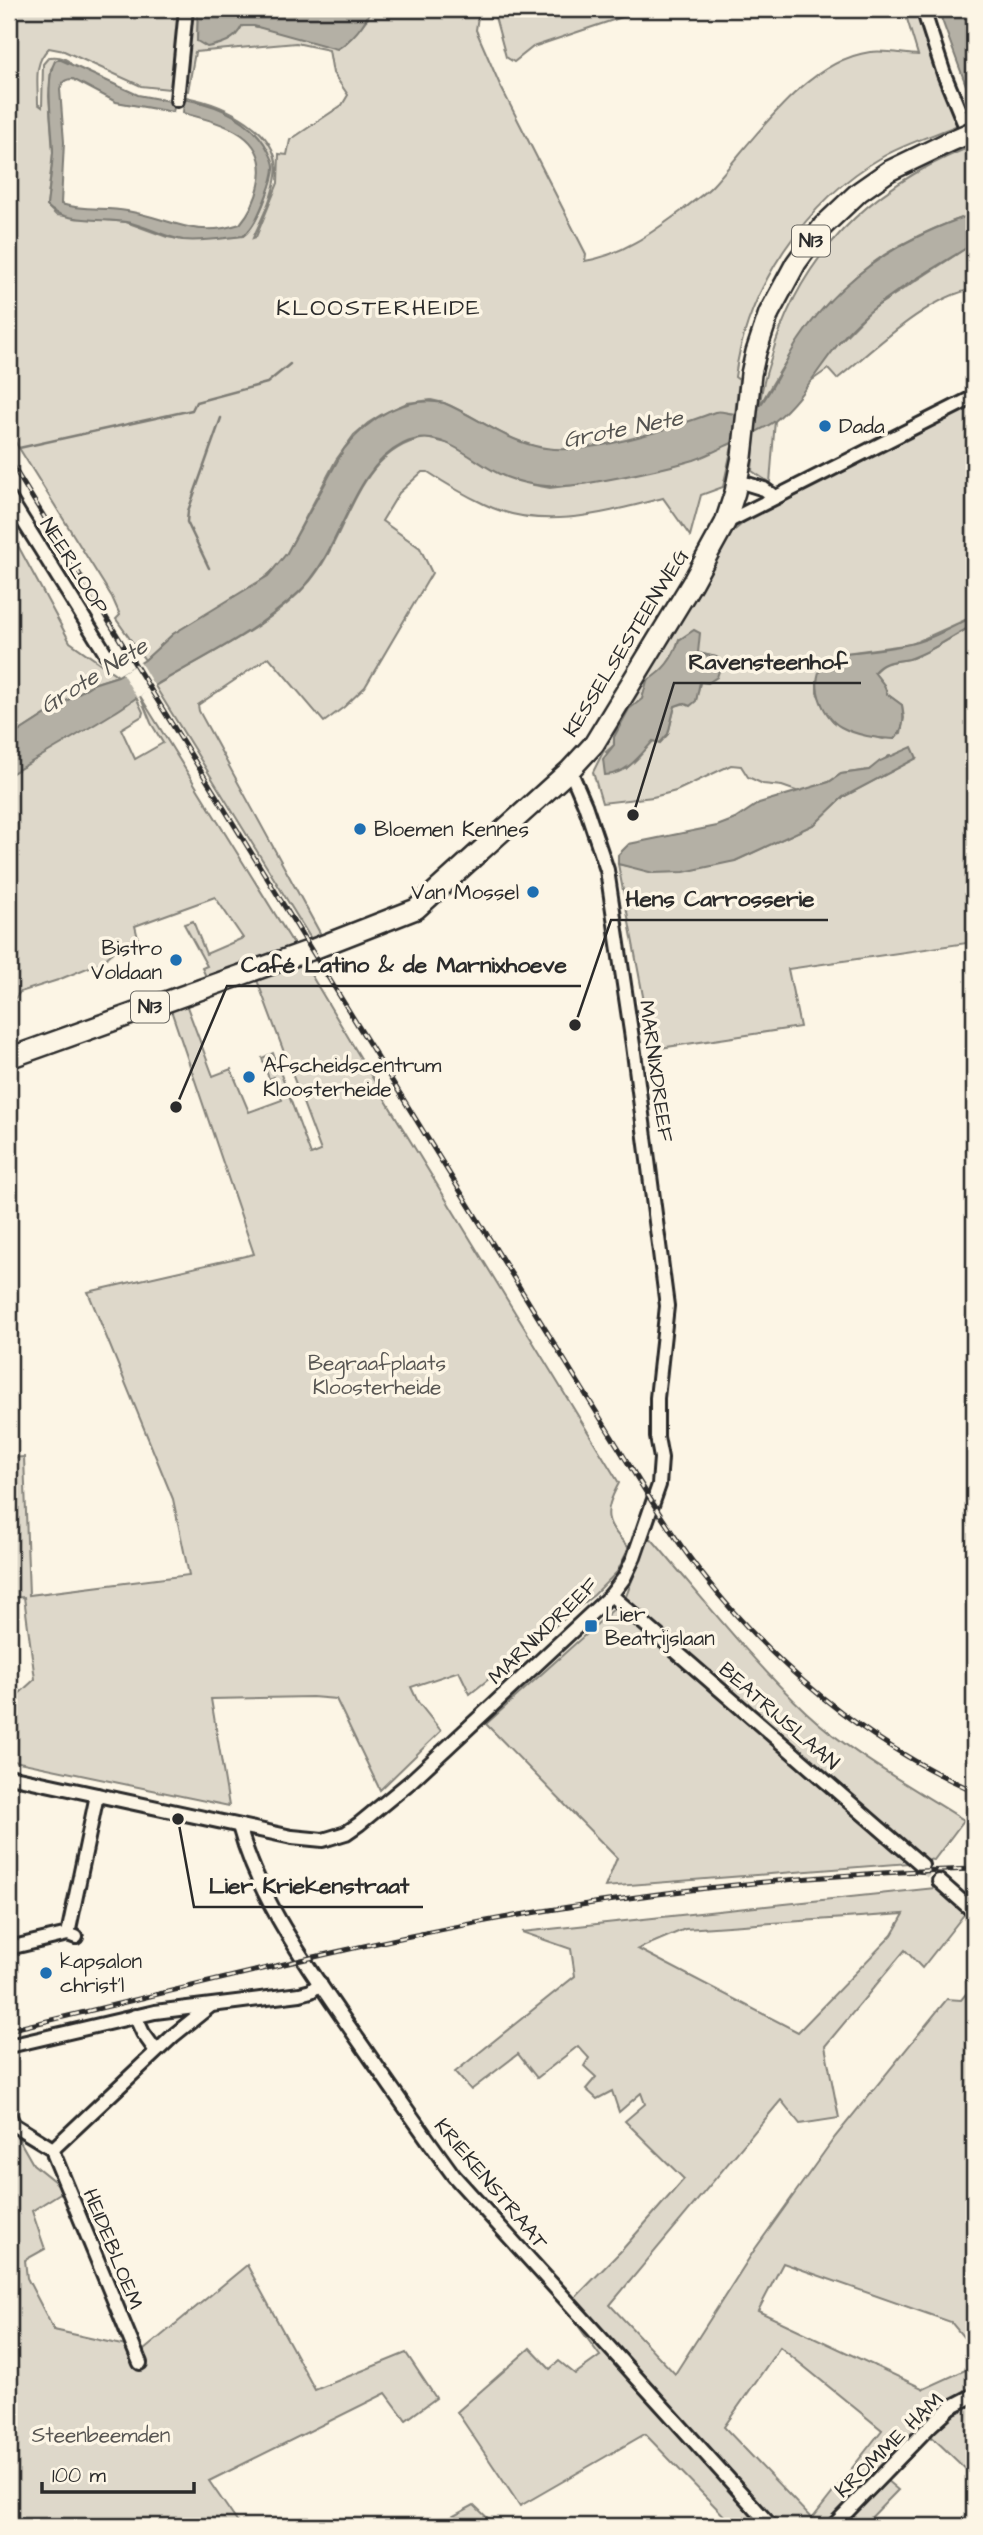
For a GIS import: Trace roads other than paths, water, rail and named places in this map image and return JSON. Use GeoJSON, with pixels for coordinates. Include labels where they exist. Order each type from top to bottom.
{"type":"FeatureCollection","features":[{"type":"Feature","properties":{"kind":"main road","name":"KESSELSESTEENWEG"},"geometry":{"type":"LineString","coordinates":[[9,1058],[311,950],[416,909],[570,771],[594,744],[692,583],[725,523],[738,481],[751,374],[762,330],[786,279],[808,244],[859,192],[901,165],[974,131]]}},
{"type":"Feature","properties":{"kind":"street"},"geometry":{"type":"LineString","coordinates":[[177,100],[186,9]]}},
{"type":"Feature","properties":{"kind":"street"},"geometry":{"type":"LineString","coordinates":[[923,9],[944,74],[974,147]]}},
{"type":"Feature","properties":{"kind":"street"},"geometry":{"type":"LineString","coordinates":[[725,523],[974,397]]}},
{"type":"Feature","properties":{"kind":"street"},"geometry":{"type":"LineString","coordinates":[[738,481],[764,489],[775,497]]}},
{"type":"Feature","properties":{"kind":"street","name":"NEERLOOP"},"geometry":{"type":"LineString","coordinates":[[9,498],[106,654]]}},
{"type":"Feature","properties":{"kind":"street","name":"MARNIXDREEF"},"geometry":{"type":"LineString","coordinates":[[9,1776],[239,1826],[312,1840],[331,1838],[346,1833],[409,1783],[611,1595],[624,1578],[634,1558],[659,1485],[661,1458],[657,1437],[657,1398],[667,1306],[607,870],[585,805],[570,771]]}},
{"type":"Feature","properties":{"kind":"street","name":"BEATRIJSLAAN"},"geometry":{"type":"LineString","coordinates":[[611,1595],[922,1865]]}},
{"type":"Feature","properties":{"kind":"street"},"geometry":{"type":"LineString","coordinates":[[9,1948],[72,1935],[97,1795]]}},
{"type":"Feature","properties":{"kind":"street","name":"KRIEKENSTRAAT"},"geometry":{"type":"LineString","coordinates":[[239,1826],[243,1844],[279,1920],[415,2123],[454,2176],[771,2526]]}},
{"type":"Feature","properties":{"kind":"street"},"geometry":{"type":"LineString","coordinates":[[939,1881],[974,1912]]}},
{"type":"Feature","properties":{"kind":"street"},"geometry":{"type":"LineString","coordinates":[[9,2046],[135,2016],[300,1994],[311,1991],[320,1983]]}},
{"type":"Feature","properties":{"kind":"street"},"geometry":{"type":"LineString","coordinates":[[9,2115],[14,2125],[53,2149],[156,2051],[211,2006]]}},
{"type":"Feature","properties":{"kind":"street"},"geometry":{"type":"LineString","coordinates":[[135,2016],[142,2034],[156,2051]]}},
{"type":"Feature","properties":{"kind":"street","name":"HEIDEBLOEM"},"geometry":{"type":"LineString","coordinates":[[53,2149],[69,2194],[140,2362]]}},
{"type":"Feature","properties":{"kind":"street","name":"KROMME HAM"},"geometry":{"type":"LineString","coordinates":[[833,2526],[951,2407],[974,2395]]}},
{"type":"Feature","properties":{"kind":"waterway"},"geometry":{"type":"LineString","coordinates":[[19,448],[192,410],[196,402],[267,383],[290,364]]}},
{"type":"Feature","properties":{"kind":"waterway"},"geometry":{"type":"LineString","coordinates":[[209,568],[187,522],[188,511],[221,418]]}},
{"type":"Feature","properties":{"kind":"tunnel"},"geometry":{"type":"LineString","coordinates":[[922,1865],[939,1881]]}},
{"type":"Feature","properties":{"kind":"railway"},"geometry":{"type":"LineString","coordinates":[[9,460],[641,1484],[689,1556],[727,1605],[757,1637],[823,1698],[896,1749],[934,1772],[974,1791]]}},
{"type":"Feature","properties":{"kind":"railway"},"geometry":{"type":"LineString","coordinates":[[9,2030],[404,1937],[537,1912],[754,1883],[974,1869]]}},
{"type":"Feature","properties":{"kind":"place","name":"Dada"},"geometry":{"type":"Point","coordinates":[825,426]}},
{"type":"Feature","properties":{"kind":"place","name":"Ravensteenhof"},"geometry":{"type":"Point","coordinates":[633,815]}},
{"type":"Feature","properties":{"kind":"place","name":"Bloemen Kennes"},"geometry":{"type":"Point","coordinates":[360,829]}},
{"type":"Feature","properties":{"kind":"place","name":"Van Mossel"},"geometry":{"type":"Point","coordinates":[533,892]}},
{"type":"Feature","properties":{"kind":"place","name":"Bistro Voldaan"},"geometry":{"type":"Point","coordinates":[176,960]}},
{"type":"Feature","properties":{"kind":"place","name":"Hens Carrosserie"},"geometry":{"type":"Point","coordinates":[575,1025]}},
{"type":"Feature","properties":{"kind":"place","name":"Afscheidscentrum Kloosterheide"},"geometry":{"type":"Point","coordinates":[249,1077]}},
{"type":"Feature","properties":{"kind":"place","name":"Café Latino & de Marnixhoeve"},"geometry":{"type":"Point","coordinates":[176,1107]}},
{"type":"Feature","properties":{"kind":"place","name":"Lier Beatrijslaan"},"geometry":{"type":"Point","coordinates":[591,1626]}},
{"type":"Feature","properties":{"kind":"place","name":"Lier Kriekenstraat"},"geometry":{"type":"Point","coordinates":[178,1819]}},
{"type":"Feature","properties":{"kind":"place","name":"kapsalon christ'l"},"geometry":{"type":"Point","coordinates":[46,1973]}},
{"type":"Feature","properties":{"kind":"district","name":"KLOOSTERHEIDE"},"geometry":{"type":"Point","coordinates":[379,308]}},
{"type":"Feature","properties":{"kind":"water label","name":"Grote Nete"},"geometry":{"type":"Point","coordinates":[623,429]}},
{"type":"Feature","properties":{"kind":"water label","name":"Grote Nete"},"geometry":{"type":"Point","coordinates":[94,676]}},
{"type":"Feature","properties":{"kind":"park label","name":"Begraafplaats Kloosterheide"},"geometry":{"type":"Point","coordinates":[377,1375]}},
{"type":"Feature","properties":{"kind":"park label","name":"Steenbeemden"},"geometry":{"type":"Point","coordinates":[101,2435]}}]}
